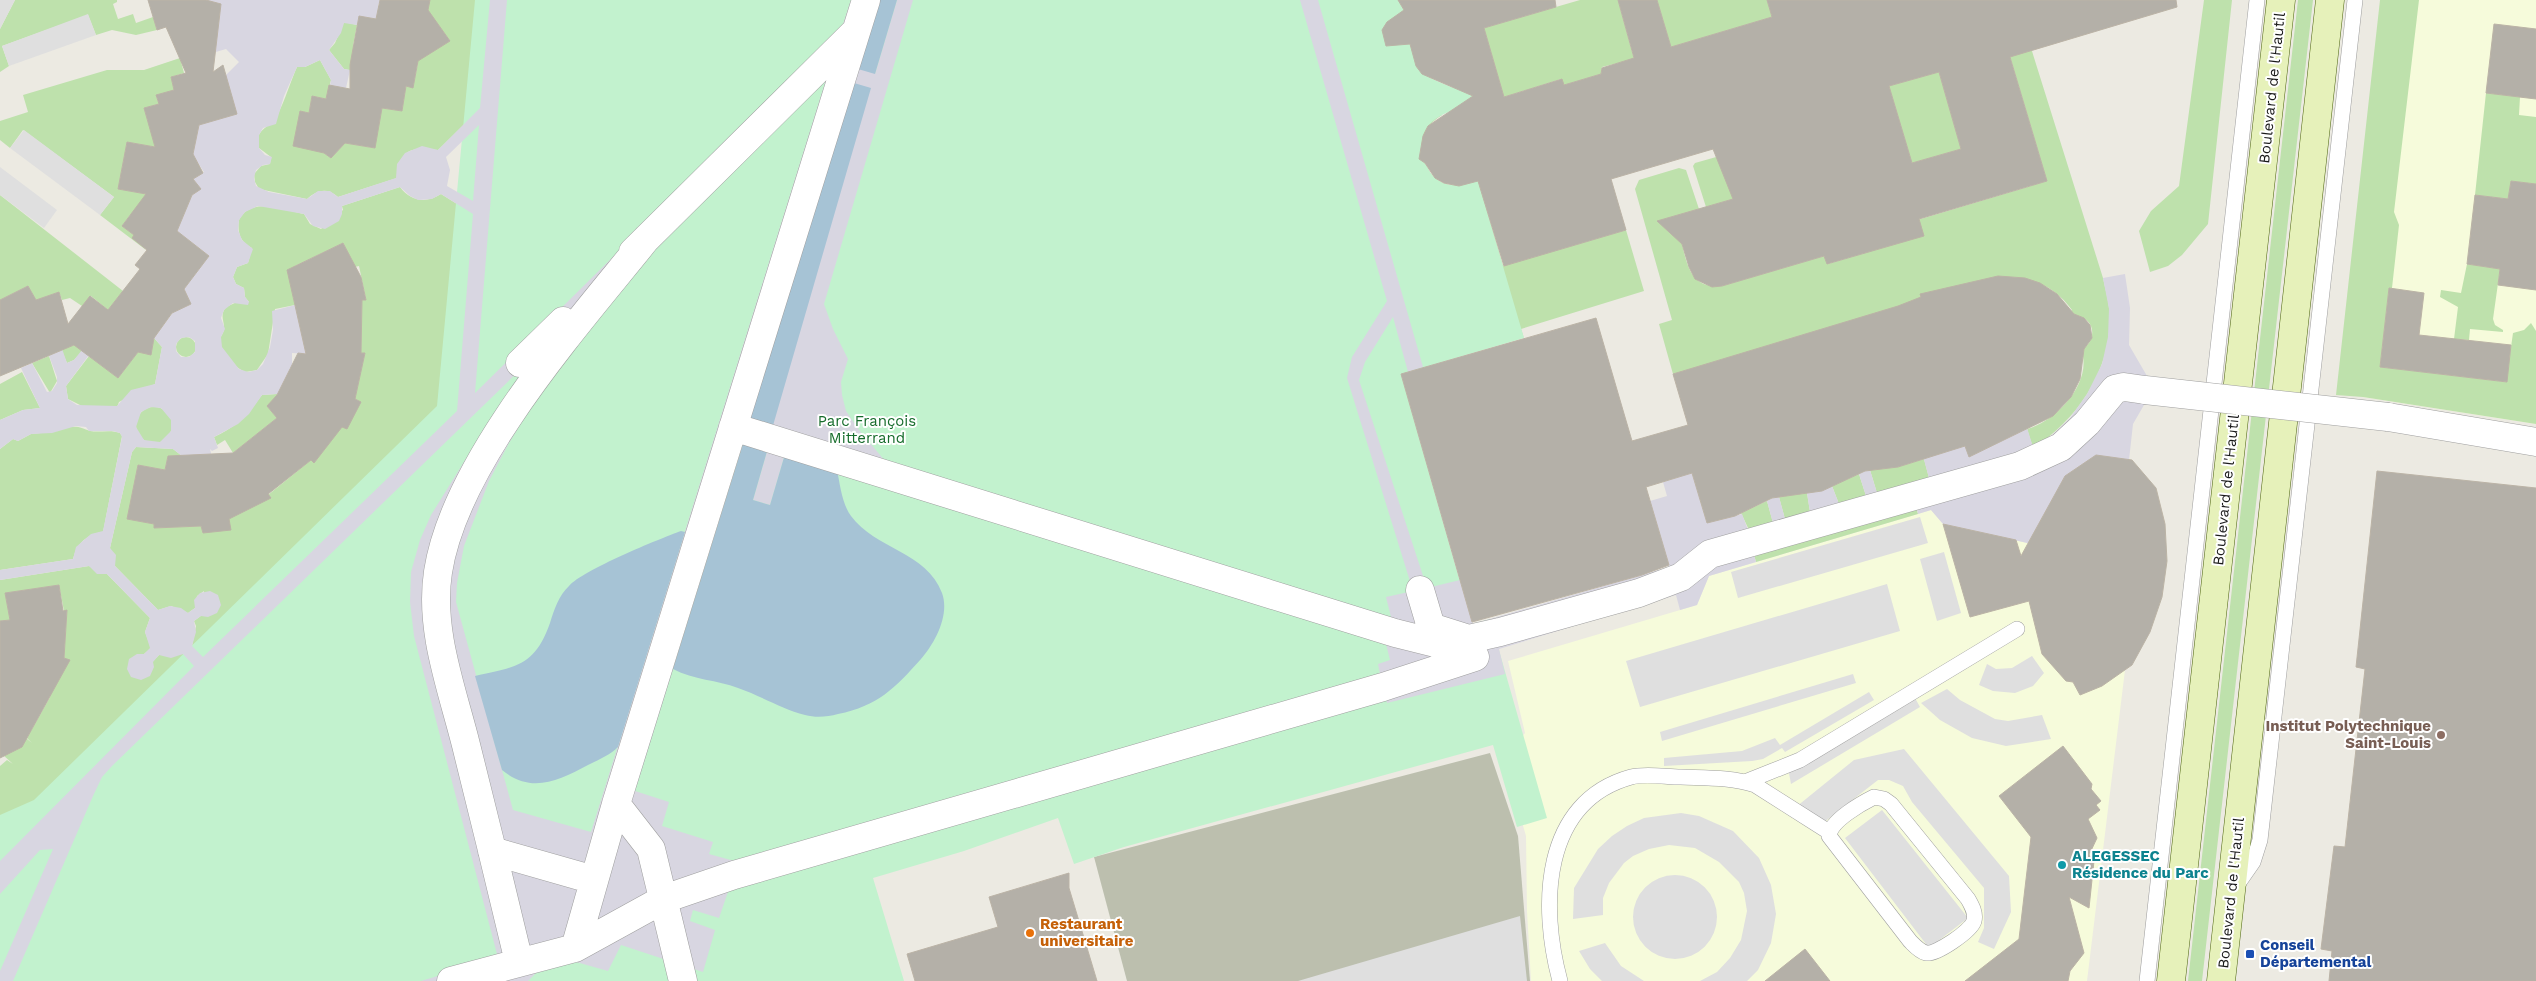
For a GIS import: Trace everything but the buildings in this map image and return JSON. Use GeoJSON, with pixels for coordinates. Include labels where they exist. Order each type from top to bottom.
{"type":"FeatureCollection","features":[{"type":"Feature","properties":{"kind":"main road","name":"Boulevard de l'Hautil"},"geometry":{"type":"LineString","coordinates":[[2171,981],[2281,0]]}},
{"type":"Feature","properties":{"kind":"main road","name":"Boulevard de l'Hautil"},"geometry":{"type":"LineString","coordinates":[[2221,981],[2330,0]]}},
{"type":"Feature","properties":{"kind":"street"},"geometry":{"type":"LineString","coordinates":[[575,948],[616,804],[866,0]]}},
{"type":"Feature","properties":{"kind":"street"},"geometry":{"type":"LineString","coordinates":[[519,962],[439,636],[438,574],[443,547],[477,470],[531,362],[646,239],[856,32]]}},
{"type":"Feature","properties":{"kind":"street"},"geometry":{"type":"LineString","coordinates":[[451,981],[575,948],[664,899],[734,875],[1474,659],[1681,576],[1710,554],[2020,466],[2061,447],[2087,424],[2115,389],[2124,387],[2388,417],[2536,442]]}},
{"type":"Feature","properties":{"kind":"street"},"geometry":{"type":"LineString","coordinates":[[733,427],[1395,633],[1460,649],[1474,659]]}},
{"type":"Feature","properties":{"kind":"street"},"geometry":{"type":"LineString","coordinates":[[1420,590],[1431,627],[1474,659]]}},
{"type":"Feature","properties":{"kind":"street"},"geometry":{"type":"LineString","coordinates":[[616,804],[651,850],[664,899],[669,928],[684,981]]}},
{"type":"Feature","properties":{"kind":"street"},"geometry":{"type":"LineString","coordinates":[[492,851],[594,880]]}},
{"type":"Feature","properties":{"kind":"lane"},"geometry":{"type":"LineString","coordinates":[[2146,981],[2257,0]]}},
{"type":"Feature","properties":{"kind":"lane"},"geometry":{"type":"LineString","coordinates":[[2230,895],[2253,862],[2260,840],[2355,0]]}},
{"type":"Feature","properties":{"kind":"lane"},"geometry":{"type":"LineString","coordinates":[[1745,782],[1800,760],[2018,629]]}},
{"type":"Feature","properties":{"kind":"lane"},"geometry":{"type":"LineString","coordinates":[[1560,981],[1552,952],[1548,922],[1549,881],[1558,848],[1573,817],[1582,804],[1610,784],[1634,776],[1716,778],[1755,785],[1829,832],[1829,836],[1834,843],[1917,948],[1925,953],[1934,953],[1970,929],[1974,921],[1974,909],[1968,899],[1891,804],[1884,799],[1874,798],[1863,802],[1832,826],[1829,832]]}},
{"type":"Feature","properties":{"kind":"shaded area"},"geometry":{"type":"Polygon","coordinates":[[[0,0],[15,0],[0,29],[0,0]]]}},
{"type":"Feature","properties":{"kind":"shaded area"},"geometry":{"type":"Polygon","coordinates":[[[206,0],[380,0],[378,6],[384,8],[382,21],[359,17],[357,25],[344,23],[341,33],[329,50],[344,69],[350,70],[346,88],[330,86],[331,80],[320,60],[305,67],[297,67],[284,96],[276,124],[263,128],[259,135],[259,148],[265,155],[272,157],[270,164],[263,165],[256,170],[254,178],[256,186],[269,192],[307,199],[318,191],[330,191],[338,197],[396,178],[397,164],[405,153],[422,146],[438,150],[480,108],[490,0],[507,0],[475,393],[840,33],[851,0],[879,0],[875,74],[897,0],[913,0],[824,304],[833,329],[848,359],[841,382],[842,395],[846,411],[859,430],[891,468],[1393,625],[1386,597],[1413,591],[1347,378],[1352,357],[1387,301],[1300,0],[1318,0],[1423,367],[1408,372],[1393,317],[1365,362],[1359,380],[1427,588],[1460,580],[1473,624],[1669,567],[1650,501],[1667,496],[1663,482],[1692,473],[1707,523],[1742,514],[1748,530],[1773,523],[1767,501],[1772,498],[1779,497],[1785,519],[1810,512],[1807,493],[1832,486],[1839,504],[1866,496],[1859,474],[1865,471],[1870,470],[1877,493],[1929,478],[1920,445],[2023,415],[2033,447],[2049,438],[2070,418],[2087,394],[2102,364],[2108,337],[2109,309],[2103,278],[2125,274],[2130,308],[2129,345],[2147,376],[2144,405],[2133,424],[2129,460],[2036,545],[1943,524],[1931,510],[1918,514],[1916,504],[1753,552],[1756,562],[1709,576],[1697,605],[1680,610],[1676,595],[1499,649],[1505,674],[1387,703],[1386,696],[730,886],[719,918],[693,910],[690,921],[715,930],[703,972],[621,945],[608,971],[569,960],[539,970],[528,981],[421,981],[498,958],[414,636],[410,602],[411,572],[420,540],[431,515],[472,449],[518,393],[522,368],[102,777],[13,981],[0,981],[0,971],[53,849],[40,850],[0,894],[0,861],[194,666],[183,654],[171,658],[159,655],[153,662],[154,667],[150,676],[141,680],[131,677],[127,669],[129,659],[137,654],[144,654],[150,648],[145,632],[150,618],[107,574],[97,574],[89,566],[0,580],[0,570],[73,559],[76,547],[91,534],[103,531],[122,437],[120,433],[113,431],[89,431],[86,427],[76,426],[52,433],[31,434],[18,441],[13,439],[0,449],[0,420],[23,410],[40,408],[21,368],[32,363],[47,392],[52,391],[57,383],[57,377],[45,345],[59,340],[67,363],[74,360],[82,350],[89,355],[66,386],[68,399],[77,405],[117,406],[131,390],[155,384],[162,347],[154,338],[174,311],[191,304],[184,289],[209,256],[177,231],[192,195],[200,189],[193,179],[204,172],[198,163],[191,162],[199,124],[225,76],[239,62],[226,49],[202,56],[219,22],[221,5],[206,0]],[[830,67],[640,263],[537,397],[489,481],[464,546],[457,583],[456,602],[513,810],[591,832],[830,67]],[[479,125],[446,157],[450,170],[447,186],[473,201],[479,125]],[[400,187],[342,206],[342,214],[339,221],[325,229],[313,226],[304,214],[258,206],[245,212],[239,220],[238,230],[242,240],[253,249],[248,263],[237,267],[233,277],[236,284],[244,288],[245,297],[249,302],[248,305],[233,303],[224,310],[221,318],[225,329],[221,337],[222,347],[239,369],[248,372],[257,370],[263,364],[270,347],[273,330],[272,311],[295,305],[297,312],[308,312],[308,354],[292,353],[292,368],[289,368],[300,374],[288,400],[277,394],[262,395],[249,414],[238,424],[214,437],[218,448],[212,451],[210,449],[213,461],[182,456],[173,449],[136,447],[132,452],[110,548],[116,555],[115,566],[158,610],[170,606],[181,608],[188,613],[195,608],[194,600],[200,593],[210,591],[218,595],[221,605],[217,613],[208,617],[201,616],[194,621],[196,632],[192,646],[203,657],[457,411],[473,214],[441,194],[432,199],[418,200],[400,187]],[[189,337],[181,338],[176,344],[176,351],[181,357],[189,357],[195,352],[195,341],[189,337]],[[151,407],[141,412],[136,427],[144,440],[160,442],[171,431],[171,420],[161,408],[151,407]],[[744,441],[635,791],[669,802],[662,826],[713,842],[709,854],[738,862],[1380,674],[1378,664],[1390,660],[1384,636],[785,454],[770,505],[753,500],[768,448],[744,441]]]}},
{"type":"Feature","properties":{"kind":"shaded area"},"geometry":{"type":"Polygon","coordinates":[[[2407,0],[2536,0],[2536,424],[2363,397],[2407,0]]]}},
{"type":"Feature","properties":{"kind":"shaded area"},"geometry":{"type":"Polygon","coordinates":[[[88,14],[96,35],[9,66],[2,46],[88,14]]]}},
{"type":"Feature","properties":{"kind":"shaded area"},"geometry":{"type":"Polygon","coordinates":[[[24,130],[114,197],[100,215],[10,148],[24,130]]]}},
{"type":"Feature","properties":{"kind":"shaded area"},"geometry":{"type":"Polygon","coordinates":[[[0,167],[57,210],[44,228],[0,195],[0,167]]]}},
{"type":"Feature","properties":{"kind":"shaded area"},"geometry":{"type":"Polygon","coordinates":[[[2096,455],[2132,460],[2156,488],[2165,524],[2167,561],[2162,597],[2150,632],[2132,665],[2125,670],[2087,981],[1531,981],[1527,911],[1526,836],[1504,760],[1525,733],[1508,661],[1697,605],[1709,576],[1931,510],[1943,524],[2036,545],[2096,455]]]}},
{"type":"Feature","properties":{"kind":"shaded area"},"geometry":{"type":"Polygon","coordinates":[[[1920,517],[1928,543],[1738,598],[1731,572],[1920,517]]]}},
{"type":"Feature","properties":{"kind":"shaded area"},"geometry":{"type":"Polygon","coordinates":[[[1944,552],[1961,613],[1937,621],[1920,559],[1944,552]]]}},
{"type":"Feature","properties":{"kind":"shaded area"},"geometry":{"type":"Polygon","coordinates":[[[1887,584],[1900,631],[1640,707],[1626,661],[1887,584]]]}},
{"type":"Feature","properties":{"kind":"shaded area"},"geometry":{"type":"Polygon","coordinates":[[[2032,656],[2044,673],[2033,686],[2015,693],[1993,691],[1979,685],[1987,664],[1996,669],[2012,668],[2032,656]]]}},
{"type":"Feature","properties":{"kind":"shaded area"},"geometry":{"type":"Polygon","coordinates":[[[1853,674],[1856,683],[1662,741],[1660,732],[1853,674]]]}},
{"type":"Feature","properties":{"kind":"shaded area"},"geometry":{"type":"Polygon","coordinates":[[[1947,689],[1960,700],[1995,719],[2008,721],[2042,715],[2051,739],[2006,746],[1972,738],[1940,720],[1921,703],[1947,689]]]}},
{"type":"Feature","properties":{"kind":"shaded area"},"geometry":{"type":"Polygon","coordinates":[[[1869,692],[1874,700],[1785,752],[1782,748],[1763,759],[1752,761],[1664,766],[1664,758],[1742,751],[1775,738],[1780,745],[1869,692]]]}},
{"type":"Feature","properties":{"kind":"shaded area"},"geometry":{"type":"Polygon","coordinates":[[[1915,698],[1920,707],[1791,784],[1788,768],[1915,698]]]}},
{"type":"Feature","properties":{"kind":"shaded area"},"geometry":{"type":"Polygon","coordinates":[[[1904,749],[2009,876],[2011,912],[1994,949],[1978,942],[1984,928],[1984,888],[1912,802],[1903,786],[1889,780],[1878,780],[1823,823],[1796,807],[1854,760],[1904,749]]]}},
{"type":"Feature","properties":{"kind":"shaded area"},"geometry":{"type":"Polygon","coordinates":[[[1490,753],[1518,836],[1530,981],[1127,981],[1094,857],[1490,753]]]}},
{"type":"Feature","properties":{"kind":"shaded area"},"geometry":{"type":"Polygon","coordinates":[[[1882,810],[1968,918],[1929,948],[1845,838],[1882,810]]]}},
{"type":"Feature","properties":{"kind":"shaded area"},"geometry":{"type":"Polygon","coordinates":[[[1681,813],[1699,816],[1733,831],[1759,858],[1771,885],[1776,914],[1771,943],[1758,970],[1747,981],[1700,981],[1717,972],[1730,958],[1741,940],[1747,911],[1744,893],[1739,882],[1719,862],[1695,848],[1669,845],[1649,849],[1633,856],[1624,863],[1609,883],[1603,898],[1603,915],[1573,919],[1574,888],[1598,849],[1612,836],[1644,818],[1681,813]]]}},
{"type":"Feature","properties":{"kind":"shaded area"},"geometry":{"type":"Polygon","coordinates":[[[1667,875],[1683,875],[1699,882],[1710,893],[1717,909],[1714,933],[1705,947],[1699,952],[1683,959],[1667,959],[1651,952],[1640,941],[1633,925],[1633,909],[1640,893],[1651,882],[1667,875]]]}},
{"type":"Feature","properties":{"kind":"shaded area"},"geometry":{"type":"Polygon","coordinates":[[[1520,916],[1527,981],[1298,981],[1520,916]]]}},
{"type":"Feature","properties":{"kind":"shaded area"},"geometry":{"type":"Polygon","coordinates":[[[1605,943],[1621,966],[1644,981],[1602,981],[1590,969],[1579,951],[1605,943]]]}},
{"type":"Feature","properties":{"kind":"green space"},"geometry":{"type":"Polygon","coordinates":[[[15,0],[117,0],[113,4],[118,19],[133,14],[136,23],[153,17],[157,30],[136,35],[112,30],[96,35],[88,15],[2,46],[9,66],[0,72],[0,29],[15,0]]]}},
{"type":"Feature","properties":{"kind":"green space"},"geometry":{"type":"Polygon","coordinates":[[[430,0],[490,0],[481,108],[438,150],[420,149],[408,152],[401,160],[397,178],[338,197],[330,192],[322,191],[315,193],[307,199],[259,189],[255,182],[254,174],[261,166],[270,164],[271,157],[259,148],[258,137],[278,114],[297,67],[305,67],[320,60],[331,80],[326,99],[312,96],[309,113],[300,111],[324,153],[331,158],[345,143],[374,148],[382,108],[402,111],[406,86],[413,87],[418,63],[413,62],[450,41],[437,23],[421,20],[430,0]]]}},
{"type":"Feature","properties":{"kind":"green space","name":"Parc François Mitterrand"},"geometry":{"type":"Polygon","coordinates":[[[475,0],[1398,0],[1412,28],[1415,39],[1415,63],[1420,71],[1438,82],[1492,100],[1454,110],[1435,119],[1424,133],[1420,160],[1426,164],[1432,175],[1442,183],[1454,185],[1478,181],[1524,338],[1401,374],[1472,624],[1490,619],[1547,818],[1517,827],[1493,745],[1124,847],[1074,864],[1058,818],[964,851],[873,878],[904,981],[0,981],[0,815],[34,800],[437,406],[475,0]]]}},
{"type":"Feature","properties":{"kind":"green space"},"geometry":{"type":"Polygon","coordinates":[[[1318,0],[1398,0],[1416,66],[1422,74],[1431,78],[1442,115],[1434,120],[1426,130],[1420,160],[1426,164],[1432,175],[1442,183],[1454,185],[1478,181],[1503,266],[1626,230],[1644,291],[1521,329],[1524,338],[1318,0]]]}},
{"type":"Feature","properties":{"kind":"green space"},"geometry":{"type":"Polygon","coordinates":[[[1580,0],[1618,0],[1634,59],[1602,67],[1601,74],[1564,85],[1561,79],[1504,97],[1484,28],[1580,0]]]}},
{"type":"Feature","properties":{"kind":"green space"},"geometry":{"type":"Polygon","coordinates":[[[1657,0],[1767,0],[1772,17],[1671,47],[1657,0]]]}},
{"type":"Feature","properties":{"kind":"green space"},"geometry":{"type":"Polygon","coordinates":[[[2016,0],[2103,278],[2109,308],[2106,350],[2100,370],[2079,406],[2065,422],[2033,448],[2027,429],[2050,418],[2070,398],[2077,387],[2084,362],[2081,350],[2091,340],[2091,326],[2085,319],[2070,312],[2072,310],[2064,300],[2044,285],[2021,278],[2008,277],[1983,280],[1987,293],[1673,374],[1659,324],[1672,320],[1635,189],[1639,180],[1679,168],[1686,170],[1699,209],[1666,219],[1671,234],[1680,236],[1691,272],[1702,283],[1711,286],[1722,286],[1824,256],[1828,264],[1898,243],[1894,227],[2047,181],[2001,26],[2016,0]]]}},
{"type":"Feature","properties":{"kind":"green space"},"geometry":{"type":"Polygon","coordinates":[[[2204,0],[2232,0],[2208,224],[2182,255],[2168,266],[2150,272],[2139,231],[2151,211],[2179,186],[2204,0]]]}},
{"type":"Feature","properties":{"kind":"green space"},"geometry":{"type":"Polygon","coordinates":[[[2298,0],[2313,0],[2202,981],[2188,981],[2298,0]]]}},
{"type":"Feature","properties":{"kind":"green space"},"geometry":{"type":"Polygon","coordinates":[[[2380,0],[2419,0],[2394,212],[2399,225],[2392,288],[2389,288],[2380,367],[2506,382],[2513,333],[2524,330],[2531,323],[2536,331],[2536,424],[2363,397],[2336,395],[2380,0]]]}},
{"type":"Feature","properties":{"kind":"green space"},"geometry":{"type":"Polygon","coordinates":[[[344,22],[357,25],[353,46],[370,49],[366,73],[344,69],[329,50],[335,43],[344,22]]]}},
{"type":"Feature","properties":{"kind":"green space"},"geometry":{"type":"Polygon","coordinates":[[[180,58],[184,73],[171,77],[174,90],[156,96],[159,104],[144,108],[148,122],[153,121],[157,137],[155,147],[127,142],[118,189],[146,194],[144,205],[130,215],[122,226],[134,235],[146,250],[100,215],[114,197],[23,130],[10,148],[0,140],[0,121],[28,112],[23,95],[107,70],[144,70],[180,58]]]}},
{"type":"Feature","properties":{"kind":"green space"},"geometry":{"type":"Polygon","coordinates":[[[1939,72],[1961,149],[1912,163],[1889,86],[1939,72]]]}},
{"type":"Feature","properties":{"kind":"green space"},"geometry":{"type":"Polygon","coordinates":[[[2486,93],[2520,97],[2519,115],[2536,117],[2536,184],[2511,181],[2508,199],[2475,195],[2486,93]]]}},
{"type":"Feature","properties":{"kind":"green space"},"geometry":{"type":"Polygon","coordinates":[[[1755,146],[1733,199],[1706,207],[1693,166],[1695,163],[1755,146]]]}},
{"type":"Feature","properties":{"kind":"green space"},"geometry":{"type":"Polygon","coordinates":[[[400,187],[404,192],[419,200],[430,199],[441,194],[473,214],[457,410],[192,646],[196,626],[194,621],[202,615],[204,591],[197,596],[195,608],[188,613],[171,606],[158,610],[115,566],[110,548],[132,452],[136,447],[173,449],[182,456],[168,456],[165,470],[138,465],[128,519],[154,524],[154,528],[201,526],[203,533],[268,495],[311,460],[314,463],[359,401],[355,399],[365,353],[361,353],[362,300],[366,299],[359,266],[355,267],[343,243],[295,266],[307,291],[293,297],[295,305],[275,309],[268,354],[257,370],[245,372],[229,360],[223,351],[220,341],[224,330],[223,316],[226,307],[237,302],[249,302],[245,297],[244,288],[236,284],[233,277],[237,267],[248,263],[252,248],[241,237],[239,220],[251,208],[259,206],[304,214],[310,224],[321,229],[343,210],[342,206],[400,187]]]}},
{"type":"Feature","properties":{"kind":"green space"},"geometry":{"type":"Polygon","coordinates":[[[0,195],[123,291],[108,310],[91,296],[82,306],[70,298],[62,300],[59,292],[36,300],[28,286],[0,300],[0,195]]]}},
{"type":"Feature","properties":{"kind":"green space"},"geometry":{"type":"Polygon","coordinates":[[[2467,264],[2500,269],[2493,319],[2495,325],[2503,330],[2503,332],[2470,329],[2469,340],[2454,339],[2458,307],[2440,297],[2441,290],[2461,293],[2467,264]]]}},
{"type":"Feature","properties":{"kind":"green space"},"geometry":{"type":"Polygon","coordinates":[[[182,337],[190,337],[196,343],[196,351],[190,357],[182,357],[176,351],[176,343],[182,337]]]}},
{"type":"Feature","properties":{"kind":"green space"},"geometry":{"type":"Polygon","coordinates":[[[154,338],[162,347],[155,384],[119,402],[117,407],[82,406],[68,399],[66,386],[89,356],[118,378],[138,352],[151,354],[154,338]]]}},
{"type":"Feature","properties":{"kind":"green space"},"geometry":{"type":"Polygon","coordinates":[[[75,345],[82,351],[74,360],[67,363],[61,349],[75,345]]]}},
{"type":"Feature","properties":{"kind":"green space"},"geometry":{"type":"Polygon","coordinates":[[[49,356],[57,381],[50,393],[32,363],[49,356]]]}},
{"type":"Feature","properties":{"kind":"green space"},"geometry":{"type":"Polygon","coordinates":[[[22,372],[40,408],[23,410],[0,420],[0,384],[22,372]]]}},
{"type":"Feature","properties":{"kind":"green space"},"geometry":{"type":"Polygon","coordinates":[[[277,394],[279,397],[267,406],[277,418],[233,453],[225,440],[217,445],[214,437],[229,429],[241,419],[262,395],[277,394]]]}},
{"type":"Feature","properties":{"kind":"green space"},"geometry":{"type":"Polygon","coordinates":[[[154,407],[167,412],[172,425],[167,438],[154,443],[141,438],[136,425],[141,412],[154,407]]]}},
{"type":"Feature","properties":{"kind":"green space"},"geometry":{"type":"Polygon","coordinates":[[[67,427],[78,427],[90,431],[116,432],[122,436],[103,532],[92,535],[84,540],[77,548],[73,559],[0,570],[0,449],[13,439],[18,441],[31,434],[52,432],[67,427]]]}},
{"type":"Feature","properties":{"kind":"green space"},"geometry":{"type":"Polygon","coordinates":[[[1924,459],[1929,478],[1877,493],[1870,470],[1898,467],[1924,459]]]}},
{"type":"Feature","properties":{"kind":"green space"},"geometry":{"type":"Polygon","coordinates":[[[1859,474],[1866,496],[1839,504],[1832,486],[1859,474]]]}},
{"type":"Feature","properties":{"kind":"green space"},"geometry":{"type":"Polygon","coordinates":[[[1807,493],[1810,512],[1785,519],[1779,497],[1807,493]]]}},
{"type":"Feature","properties":{"kind":"green space"},"geometry":{"type":"Polygon","coordinates":[[[1767,501],[1773,523],[1749,530],[1741,513],[1767,501]]]}},
{"type":"Feature","properties":{"kind":"green space"},"geometry":{"type":"Polygon","coordinates":[[[1915,504],[1918,514],[1756,562],[1753,551],[1915,504]]]}},
{"type":"Feature","properties":{"kind":"green space"},"geometry":{"type":"Polygon","coordinates":[[[89,566],[107,574],[150,618],[145,632],[151,648],[144,654],[152,662],[159,655],[183,654],[194,666],[0,861],[0,766],[7,760],[13,764],[3,755],[21,734],[32,743],[27,738],[50,697],[58,657],[70,660],[64,658],[67,611],[64,611],[59,585],[5,593],[10,620],[0,621],[0,580],[89,566]]]}},
{"type":"Feature","properties":{"kind":"water"},"geometry":{"type":"Polygon","coordinates":[[[879,0],[897,0],[875,74],[858,69],[879,0]]]}},
{"type":"Feature","properties":{"kind":"water"},"geometry":{"type":"Polygon","coordinates":[[[854,83],[871,88],[772,429],[749,421],[854,83]]]}},
{"type":"Feature","properties":{"kind":"water"},"geometry":{"type":"Polygon","coordinates":[[[744,441],[768,448],[753,500],[770,505],[785,454],[837,470],[843,500],[851,516],[873,536],[925,568],[935,579],[944,601],[943,619],[936,637],[912,669],[894,687],[875,701],[852,711],[830,716],[809,716],[738,688],[681,673],[673,669],[744,441]]]}},
{"type":"Feature","properties":{"kind":"water"},"geometry":{"type":"Polygon","coordinates":[[[681,531],[685,532],[618,747],[608,755],[577,771],[545,782],[523,782],[502,770],[475,676],[513,667],[530,656],[538,648],[544,637],[560,598],[565,590],[577,579],[622,556],[681,531]]]}},
{"type":"Feature","properties":{"kind":"place","name":"Institut Polytechnique Saint-Louis"},"geometry":{"type":"Point","coordinates":[2441,735]}},
{"type":"Feature","properties":{"kind":"place","name":"ALEGESSEC Résidence du Parc"},"geometry":{"type":"Point","coordinates":[2062,865]}},
{"type":"Feature","properties":{"kind":"place","name":"Restaurant universitaire"},"geometry":{"type":"Point","coordinates":[1030,933]}},
{"type":"Feature","properties":{"kind":"place","name":"Conseil Départemental"},"geometry":{"type":"Point","coordinates":[2250,954]}}]}
